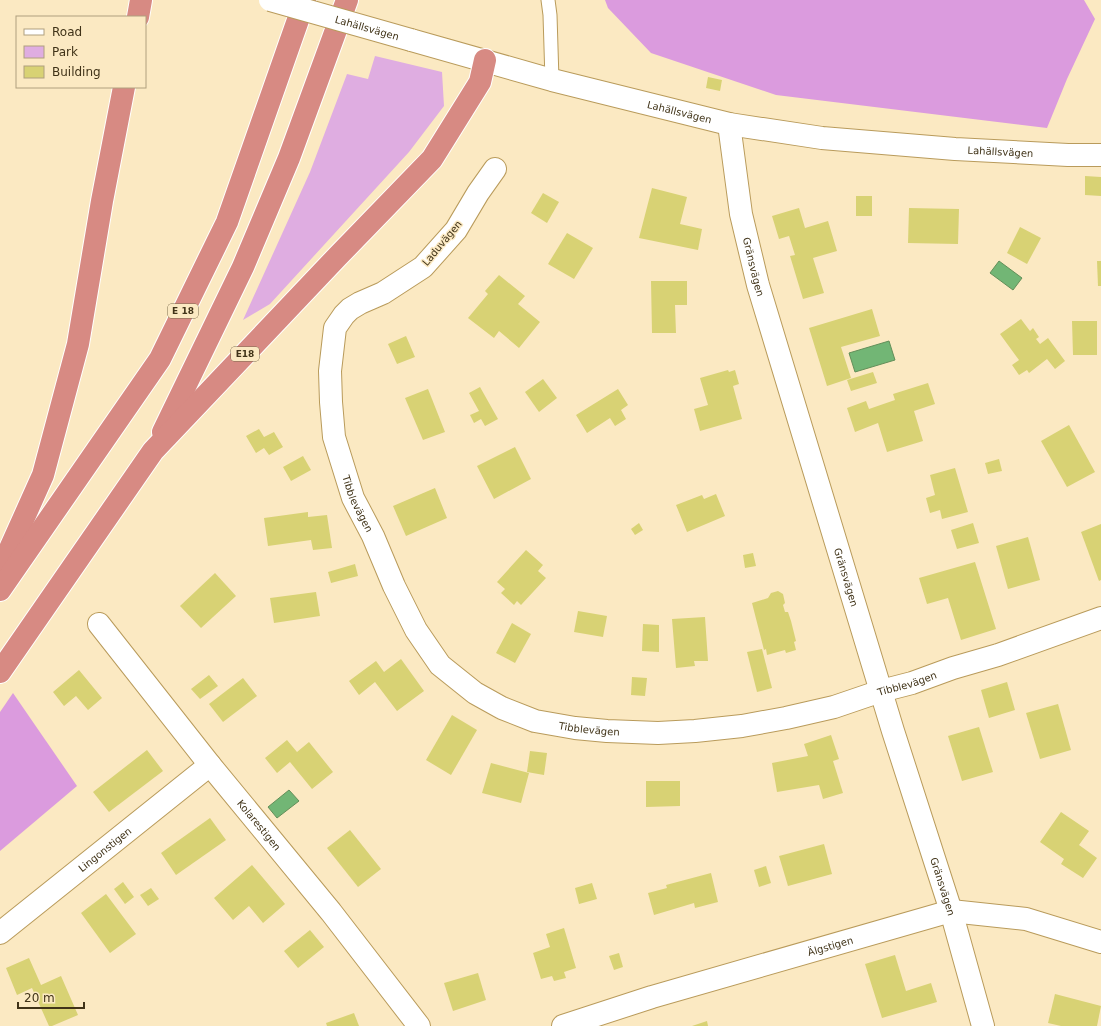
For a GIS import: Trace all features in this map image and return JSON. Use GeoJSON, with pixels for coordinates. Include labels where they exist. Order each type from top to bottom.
{"type":"FeatureCollection","features":[{"type":"Feature","properties":{"kind":"highway"},"geometry":{"type":"LineString","coordinates":[[138,16],[142,0]]}},
{"type":"Feature","properties":{"kind":"highway","name":"E 18"},"geometry":{"type":"LineString","coordinates":[[0,590],[160,359],[227,222],[305,0]]}},
{"type":"Feature","properties":{"kind":"highway"},"geometry":{"type":"LineString","coordinates":[[0,672],[153,451],[243,267],[289,158],[347,0]]}},
{"type":"Feature","properties":{"kind":"highway","name":"E18"},"geometry":{"type":"LineString","coordinates":[[153,451],[342,251],[432,159],[480,82],[485,60]]}},
{"type":"Feature","properties":{"kind":"highway"},"geometry":{"type":"LineString","coordinates":[[0,571],[43,475],[78,344],[102,201],[124,88]]}},
{"type":"Feature","properties":{"kind":"street","name":"Lahällsvägen"},"geometry":{"type":"LineString","coordinates":[[270,0],[552,80],[729,124],[822,138],[947,149],[1068,155],[1101,155]]}},
{"type":"Feature","properties":{"kind":"street","name":"Gränsvägen"},"geometry":{"type":"LineString","coordinates":[[729,124],[741,214],[758,285],[881,691],[950,911],[983,1026]]}},
{"type":"Feature","properties":{"kind":"street","name":"Laduvägen"},"geometry":{"type":"LineString","coordinates":[[336,328],[350,309],[383,293],[424,267],[456,230],[478,192],[495,169]]}},
{"type":"Feature","properties":{"kind":"street","name":"Tibblevägen"},"geometry":{"type":"LineString","coordinates":[[336,328],[330,371],[334,437],[353,498],[373,536],[394,586],[416,630],[440,665],[475,693],[502,708],[535,721],[594,730],[658,732],[695,731],[742,726],[786,718],[834,707],[881,691],[912,683],[953,668],[998,655],[1101,618]]}},
{"type":"Feature","properties":{"kind":"street","name":"Kolarestigen"},"geometry":{"type":"LineString","coordinates":[[99,624],[210,765],[331,912],[419,1026]]}},
{"type":"Feature","properties":{"kind":"street","name":"Lingonstigen"},"geometry":{"type":"LineString","coordinates":[[0,933],[210,765]]}},
{"type":"Feature","properties":{"kind":"street","name":"Älgstigen"},"geometry":{"type":"LineString","coordinates":[[563,1026],[652,997],[950,911],[1026,919],[1101,942]]}},
{"type":"Feature","properties":{"kind":"lane"},"geometry":{"type":"LineString","coordinates":[[548,0],[550,15],[552,80]]}},
{"type":"Feature","properties":{"kind":"green space"},"geometry":{"type":"Polygon","coordinates":[[[375,56],[442,72],[444,106],[409,152],[270,304],[243,320],[310,172],[347,74],[368,79],[375,56]]]}},
{"type":"Feature","properties":{"kind":"shaded area"},"geometry":{"type":"Polygon","coordinates":[[[605,0],[1084,0],[1095,19],[1067,79],[1047,128],[776,95],[651,53],[608,8],[605,0]]]}},
{"type":"Feature","properties":{"kind":"shaded area"},"geometry":{"type":"Polygon","coordinates":[[[999,261],[1022,278],[1013,290],[990,273],[999,261]]]}},
{"type":"Feature","properties":{"kind":"shaded area"},"geometry":{"type":"Polygon","coordinates":[[[889,341],[895,360],[855,372],[849,353],[889,341]]]}},
{"type":"Feature","properties":{"kind":"shaded area"},"geometry":{"type":"Polygon","coordinates":[[[13,693],[77,786],[0,851],[0,712],[13,693]]]}},
{"type":"Feature","properties":{"kind":"shaded area"},"geometry":{"type":"Polygon","coordinates":[[[289,790],[299,801],[277,818],[268,807],[289,790]]]}},
{"type":"Feature","properties":{"kind":"building"},"geometry":{"type":"Polygon","coordinates":[[[708,77],[722,80],[720,91],[706,88],[708,77]]]}},
{"type":"Feature","properties":{"kind":"building"},"geometry":{"type":"Polygon","coordinates":[[[1085,176],[1101,177],[1101,196],[1085,195],[1085,176]]]}},
{"type":"Feature","properties":{"kind":"building"},"geometry":{"type":"Polygon","coordinates":[[[652,188],[687,197],[680,224],[702,229],[698,250],[639,238],[652,188]]]}},
{"type":"Feature","properties":{"kind":"building"},"geometry":{"type":"Polygon","coordinates":[[[543,193],[559,202],[547,223],[531,213],[543,193]]]}},
{"type":"Feature","properties":{"kind":"building"},"geometry":{"type":"Polygon","coordinates":[[[856,196],[872,196],[872,216],[856,216],[856,196]]]}},
{"type":"Feature","properties":{"kind":"building"},"geometry":{"type":"Polygon","coordinates":[[[799,208],[805,228],[828,221],[837,251],[813,258],[824,293],[803,299],[790,256],[795,255],[789,236],[779,239],[772,216],[799,208]]]}},
{"type":"Feature","properties":{"kind":"building"},"geometry":{"type":"Polygon","coordinates":[[[909,208],[959,209],[958,244],[908,243],[909,208]]]}},
{"type":"Feature","properties":{"kind":"building"},"geometry":{"type":"Polygon","coordinates":[[[1020,227],[1041,238],[1027,264],[1007,253],[1020,227]]]}},
{"type":"Feature","properties":{"kind":"building"},"geometry":{"type":"Polygon","coordinates":[[[567,233],[593,248],[574,279],[548,264],[567,233]]]}},
{"type":"Feature","properties":{"kind":"building"},"geometry":{"type":"Polygon","coordinates":[[[1097,261],[1101,261],[1101,286],[1098,286],[1097,261]]]}},
{"type":"Feature","properties":{"kind":"building"},"geometry":{"type":"Polygon","coordinates":[[[499,275],[525,296],[518,304],[540,322],[519,348],[499,331],[494,338],[468,318],[488,294],[485,291],[499,275]]]}},
{"type":"Feature","properties":{"kind":"building"},"geometry":{"type":"Polygon","coordinates":[[[651,281],[687,281],[687,305],[675,305],[676,333],[652,333],[651,281]]]}},
{"type":"Feature","properties":{"kind":"building"},"geometry":{"type":"Polygon","coordinates":[[[872,309],[880,336],[841,347],[851,378],[827,386],[809,328],[872,309]]]}},
{"type":"Feature","properties":{"kind":"building"},"geometry":{"type":"Polygon","coordinates":[[[1021,319],[1030,331],[1033,328],[1039,337],[1036,339],[1040,344],[1048,338],[1065,361],[1055,369],[1047,359],[1029,373],[1027,370],[1019,375],[1012,365],[1019,360],[1000,334],[1021,319]]]}},
{"type":"Feature","properties":{"kind":"building"},"geometry":{"type":"Polygon","coordinates":[[[1072,321],[1097,321],[1097,355],[1073,355],[1072,321]]]}},
{"type":"Feature","properties":{"kind":"building"},"geometry":{"type":"Polygon","coordinates":[[[406,336],[415,357],[397,364],[388,344],[406,336]]]}},
{"type":"Feature","properties":{"kind":"building"},"geometry":{"type":"Polygon","coordinates":[[[728,370],[729,372],[735,370],[739,384],[733,386],[742,419],[700,431],[694,409],[708,405],[700,378],[728,370]]]}},
{"type":"Feature","properties":{"kind":"building"},"geometry":{"type":"Polygon","coordinates":[[[873,372],[877,383],[851,391],[847,380],[873,372]]]}},
{"type":"Feature","properties":{"kind":"building"},"geometry":{"type":"Polygon","coordinates":[[[543,379],[557,398],[539,412],[525,392],[543,379]]]}},
{"type":"Feature","properties":{"kind":"building"},"geometry":{"type":"Polygon","coordinates":[[[928,383],[935,404],[914,411],[923,441],[887,452],[878,423],[855,432],[847,408],[866,401],[869,409],[895,400],[893,394],[928,383]]]}},
{"type":"Feature","properties":{"kind":"building"},"geometry":{"type":"Polygon","coordinates":[[[480,387],[498,419],[485,426],[481,419],[474,423],[470,415],[479,411],[469,393],[480,387]]]}},
{"type":"Feature","properties":{"kind":"building"},"geometry":{"type":"Polygon","coordinates":[[[428,389],[445,432],[423,440],[405,398],[428,389]]]}},
{"type":"Feature","properties":{"kind":"building"},"geometry":{"type":"Polygon","coordinates":[[[618,389],[628,405],[621,410],[626,419],[615,426],[610,418],[587,433],[576,415],[618,389]]]}},
{"type":"Feature","properties":{"kind":"building"},"geometry":{"type":"Polygon","coordinates":[[[1069,425],[1095,472],[1067,487],[1041,441],[1069,425]]]}},
{"type":"Feature","properties":{"kind":"building"},"geometry":{"type":"Polygon","coordinates":[[[259,429],[264,437],[274,432],[283,447],[269,455],[264,448],[256,453],[246,436],[259,429]]]}},
{"type":"Feature","properties":{"kind":"building"},"geometry":{"type":"Polygon","coordinates":[[[515,447],[531,479],[494,499],[477,466],[515,447]]]}},
{"type":"Feature","properties":{"kind":"building"},"geometry":{"type":"Polygon","coordinates":[[[303,456],[311,470],[291,481],[283,467],[303,456]]]}},
{"type":"Feature","properties":{"kind":"building"},"geometry":{"type":"Polygon","coordinates":[[[999,459],[1002,471],[988,474],[985,463],[999,459]]]}},
{"type":"Feature","properties":{"kind":"building"},"geometry":{"type":"Polygon","coordinates":[[[955,468],[968,512],[942,519],[940,510],[930,513],[926,498],[935,495],[930,475],[955,468]]]}},
{"type":"Feature","properties":{"kind":"building"},"geometry":{"type":"Polygon","coordinates":[[[435,488],[447,518],[406,536],[393,506],[435,488]]]}},
{"type":"Feature","properties":{"kind":"building"},"geometry":{"type":"Polygon","coordinates":[[[716,494],[725,516],[687,532],[676,505],[702,495],[704,499],[716,494]]]}},
{"type":"Feature","properties":{"kind":"building"},"geometry":{"type":"Polygon","coordinates":[[[308,512],[308,517],[327,515],[332,548],[313,550],[311,540],[268,546],[264,518],[308,512]]]}},
{"type":"Feature","properties":{"kind":"building"},"geometry":{"type":"Polygon","coordinates":[[[639,523],[643,530],[635,535],[631,529],[639,523]]]}},
{"type":"Feature","properties":{"kind":"building"},"geometry":{"type":"Polygon","coordinates":[[[973,523],[979,543],[957,549],[951,530],[973,523]]]}},
{"type":"Feature","properties":{"kind":"building"},"geometry":{"type":"Polygon","coordinates":[[[1101,524],[1101,580],[1099,581],[1081,532],[1101,524]]]}},
{"type":"Feature","properties":{"kind":"building"},"geometry":{"type":"Polygon","coordinates":[[[1028,537],[1040,580],[1008,589],[996,546],[1028,537]]]}},
{"type":"Feature","properties":{"kind":"building"},"geometry":{"type":"Polygon","coordinates":[[[526,550],[543,565],[538,571],[546,578],[521,605],[517,601],[514,605],[501,593],[505,589],[497,582],[526,550]]]}},
{"type":"Feature","properties":{"kind":"building"},"geometry":{"type":"Polygon","coordinates":[[[753,553],[756,566],[745,568],[743,555],[753,553]]]}},
{"type":"Feature","properties":{"kind":"building"},"geometry":{"type":"Polygon","coordinates":[[[975,562],[996,629],[961,640],[948,598],[927,604],[919,578],[975,562]]]}},
{"type":"Feature","properties":{"kind":"building"},"geometry":{"type":"Polygon","coordinates":[[[355,564],[358,576],[331,583],[328,572],[355,564]]]}},
{"type":"Feature","properties":{"kind":"building"},"geometry":{"type":"Polygon","coordinates":[[[215,573],[236,596],[201,628],[180,606],[215,573]]]}},
{"type":"Feature","properties":{"kind":"building"},"geometry":{"type":"Polygon","coordinates":[[[778,591],[783,594],[785,603],[783,605],[785,612],[788,612],[791,621],[796,641],[794,642],[796,650],[786,653],[785,650],[767,655],[766,649],[764,650],[752,603],[768,598],[771,593],[778,591]]]}},
{"type":"Feature","properties":{"kind":"building"},"geometry":{"type":"Polygon","coordinates":[[[316,592],[320,616],[274,623],[270,598],[316,592]]]}},
{"type":"Feature","properties":{"kind":"building"},"geometry":{"type":"Polygon","coordinates":[[[578,611],[607,616],[603,637],[574,632],[578,611]]]}},
{"type":"Feature","properties":{"kind":"building"},"geometry":{"type":"Polygon","coordinates":[[[705,617],[708,661],[694,661],[695,666],[676,668],[672,619],[705,617]]]}},
{"type":"Feature","properties":{"kind":"building"},"geometry":{"type":"Polygon","coordinates":[[[512,623],[531,634],[515,663],[496,653],[512,623]]]}},
{"type":"Feature","properties":{"kind":"building"},"geometry":{"type":"Polygon","coordinates":[[[643,624],[659,625],[659,652],[642,651],[643,624]]]}},
{"type":"Feature","properties":{"kind":"building"},"geometry":{"type":"Polygon","coordinates":[[[762,649],[772,688],[757,692],[747,652],[762,649]]]}},
{"type":"Feature","properties":{"kind":"building"},"geometry":{"type":"Polygon","coordinates":[[[401,659],[424,691],[397,711],[375,682],[359,695],[349,681],[376,661],[384,672],[401,659]]]}},
{"type":"Feature","properties":{"kind":"building"},"geometry":{"type":"Polygon","coordinates":[[[79,670],[102,698],[88,710],[76,696],[64,706],[53,692],[79,670]]]}},
{"type":"Feature","properties":{"kind":"building"},"geometry":{"type":"Polygon","coordinates":[[[209,675],[218,686],[200,699],[191,689],[209,675]]]}},
{"type":"Feature","properties":{"kind":"building"},"geometry":{"type":"Polygon","coordinates":[[[632,677],[647,678],[645,696],[631,695],[632,677]]]}},
{"type":"Feature","properties":{"kind":"building"},"geometry":{"type":"Polygon","coordinates":[[[243,678],[257,696],[223,722],[209,704],[243,678]]]}},
{"type":"Feature","properties":{"kind":"building"},"geometry":{"type":"Polygon","coordinates":[[[1007,682],[1015,710],[989,718],[981,690],[1007,682]]]}},
{"type":"Feature","properties":{"kind":"building"},"geometry":{"type":"Polygon","coordinates":[[[1058,704],[1071,750],[1040,759],[1026,713],[1058,704]]]}},
{"type":"Feature","properties":{"kind":"building"},"geometry":{"type":"Polygon","coordinates":[[[452,715],[477,730],[451,775],[426,760],[452,715]]]}},
{"type":"Feature","properties":{"kind":"building"},"geometry":{"type":"Polygon","coordinates":[[[979,727],[993,772],[962,781],[948,736],[979,727]]]}},
{"type":"Feature","properties":{"kind":"building"},"geometry":{"type":"Polygon","coordinates":[[[831,735],[839,759],[833,761],[843,793],[823,799],[819,785],[777,792],[772,763],[808,756],[804,744],[831,735]]]}},
{"type":"Feature","properties":{"kind":"building"},"geometry":{"type":"Polygon","coordinates":[[[287,740],[297,752],[309,742],[333,772],[312,789],[290,762],[277,773],[265,758],[287,740]]]}},
{"type":"Feature","properties":{"kind":"building"},"geometry":{"type":"Polygon","coordinates":[[[147,750],[163,771],[109,812],[93,792],[147,750]]]}},
{"type":"Feature","properties":{"kind":"building"},"geometry":{"type":"Polygon","coordinates":[[[530,751],[547,753],[544,775],[527,772],[530,751]]]}},
{"type":"Feature","properties":{"kind":"building"},"geometry":{"type":"Polygon","coordinates":[[[491,763],[529,773],[521,803],[482,793],[491,763]]]}},
{"type":"Feature","properties":{"kind":"building"},"geometry":{"type":"Polygon","coordinates":[[[646,781],[680,781],[680,806],[646,807],[646,781]]]}},
{"type":"Feature","properties":{"kind":"building"},"geometry":{"type":"Polygon","coordinates":[[[1061,812],[1089,831],[1079,845],[1097,858],[1083,878],[1061,864],[1064,859],[1040,842],[1061,812]]]}},
{"type":"Feature","properties":{"kind":"building"},"geometry":{"type":"Polygon","coordinates":[[[210,818],[226,840],[176,875],[161,853],[210,818]]]}},
{"type":"Feature","properties":{"kind":"building"},"geometry":{"type":"Polygon","coordinates":[[[350,830],[381,869],[358,887],[327,848],[350,830]]]}},
{"type":"Feature","properties":{"kind":"building"},"geometry":{"type":"Polygon","coordinates":[[[824,844],[832,874],[788,886],[779,856],[824,844]]]}},
{"type":"Feature","properties":{"kind":"building"},"geometry":{"type":"Polygon","coordinates":[[[252,865],[285,904],[263,923],[249,906],[233,920],[214,898],[252,865]]]}},
{"type":"Feature","properties":{"kind":"building"},"geometry":{"type":"Polygon","coordinates":[[[766,866],[771,883],[759,887],[754,870],[766,866]]]}},
{"type":"Feature","properties":{"kind":"building"},"geometry":{"type":"Polygon","coordinates":[[[711,873],[718,902],[695,908],[694,903],[654,915],[648,893],[667,888],[666,885],[711,873]]]}},
{"type":"Feature","properties":{"kind":"building"},"geometry":{"type":"Polygon","coordinates":[[[123,882],[134,897],[125,904],[114,889],[123,882]]]}},
{"type":"Feature","properties":{"kind":"building"},"geometry":{"type":"Polygon","coordinates":[[[592,883],[597,899],[579,904],[575,888],[592,883]]]}},
{"type":"Feature","properties":{"kind":"building"},"geometry":{"type":"Polygon","coordinates":[[[151,888],[159,899],[148,906],[140,895],[151,888]]]}},
{"type":"Feature","properties":{"kind":"building"},"geometry":{"type":"Polygon","coordinates":[[[106,894],[136,934],[110,953],[81,913],[106,894]]]}},
{"type":"Feature","properties":{"kind":"building"},"geometry":{"type":"Polygon","coordinates":[[[564,928],[576,968],[564,972],[566,978],[554,981],[552,976],[541,979],[533,953],[550,947],[546,934],[564,928]]]}},
{"type":"Feature","properties":{"kind":"building"},"geometry":{"type":"Polygon","coordinates":[[[310,930],[324,947],[298,968],[284,951],[310,930]]]}},
{"type":"Feature","properties":{"kind":"building"},"geometry":{"type":"Polygon","coordinates":[[[619,953],[623,967],[614,970],[609,956],[619,953]]]}},
{"type":"Feature","properties":{"kind":"building"},"geometry":{"type":"Polygon","coordinates":[[[895,955],[906,991],[931,983],[937,1002],[882,1018],[865,964],[895,955]]]}},
{"type":"Feature","properties":{"kind":"building"},"geometry":{"type":"Polygon","coordinates":[[[29,958],[41,985],[61,976],[78,1015],[49,1026],[32,988],[17,995],[6,968],[29,958]]]}},
{"type":"Feature","properties":{"kind":"building"},"geometry":{"type":"Polygon","coordinates":[[[478,973],[486,1000],[453,1011],[444,983],[478,973]]]}},
{"type":"Feature","properties":{"kind":"building"},"geometry":{"type":"Polygon","coordinates":[[[1055,994],[1101,1006],[1097,1026],[1061,1026],[1048,1023],[1055,994]]]}},
{"type":"Feature","properties":{"kind":"building"},"geometry":{"type":"Polygon","coordinates":[[[354,1013],[359,1026],[327,1026],[326,1023],[354,1013]]]}},
{"type":"Feature","properties":{"kind":"building"},"geometry":{"type":"Polygon","coordinates":[[[707,1021],[708,1026],[692,1026],[707,1021]]]}}]}
